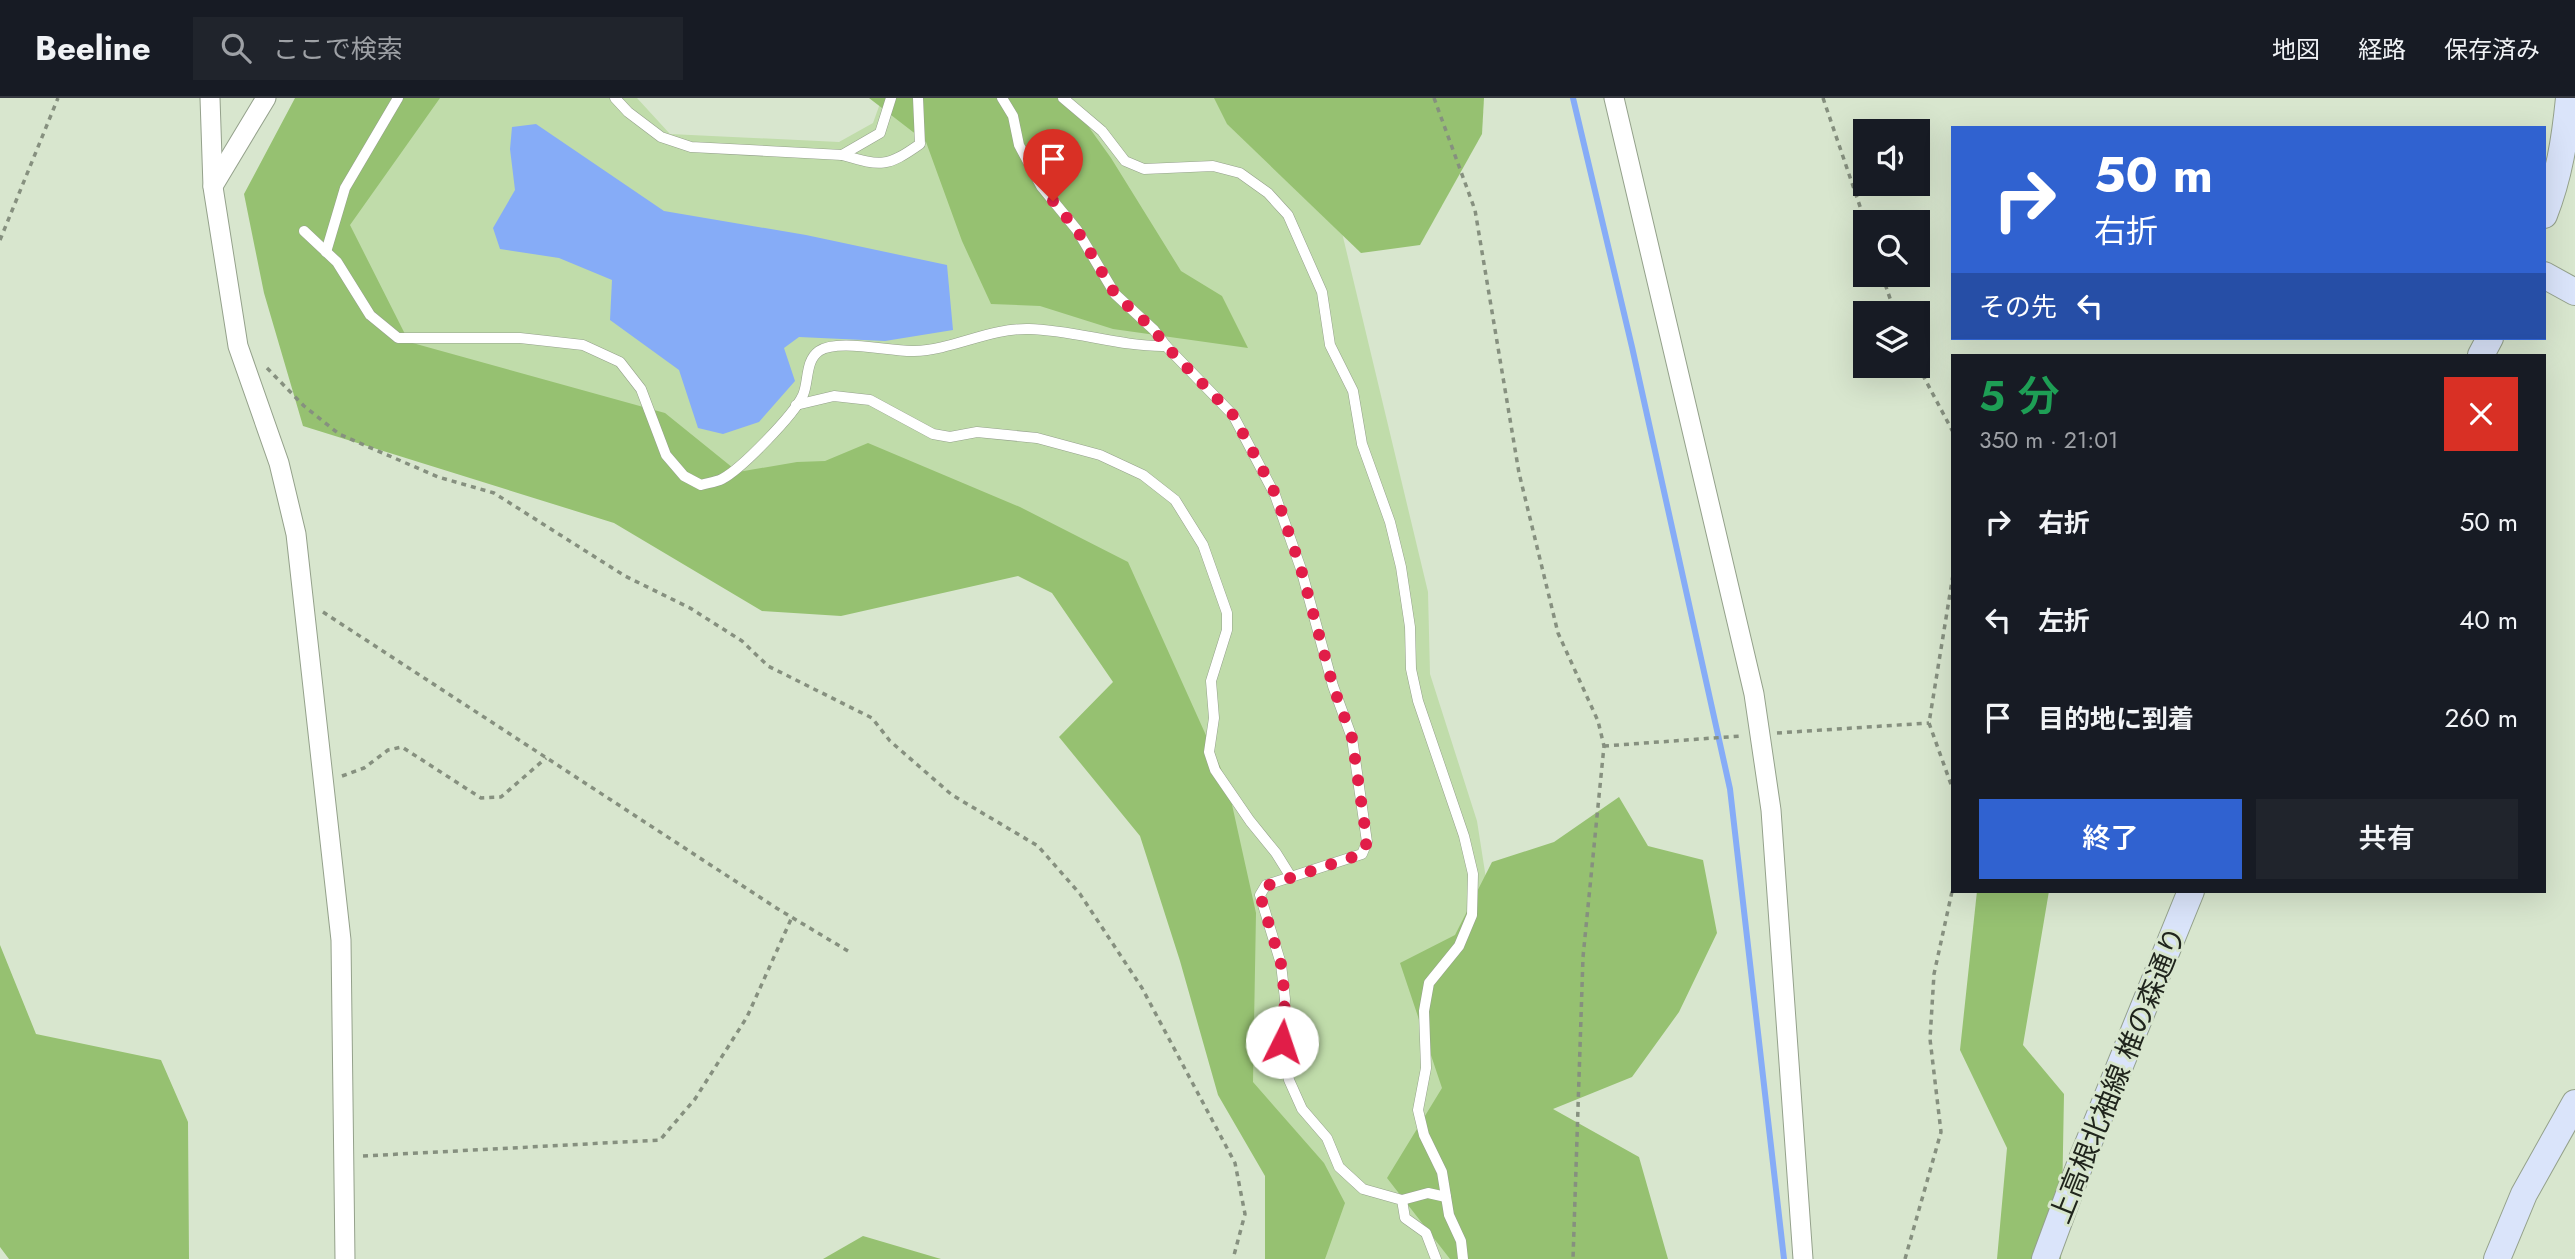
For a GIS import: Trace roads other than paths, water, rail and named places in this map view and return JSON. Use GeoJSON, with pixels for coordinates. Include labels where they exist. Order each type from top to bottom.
{"type":"FeatureCollection","features":[{"type":"Feature","properties":{"kind":"main road"},"geometry":{"type":"LineString","coordinates":[[2546,210],[2553,194],[2565,142],[2569,98]]}},
{"type":"Feature","properties":{"kind":"main road"},"geometry":{"type":"LineString","coordinates":[[2546,276],[2575,292]]}},
{"type":"Feature","properties":{"kind":"main road","name":"上高根北袖線 椎の森通り"},"geometry":{"type":"LineString","coordinates":[[2045,1259],[2082,1159],[2190,893]]}},
{"type":"Feature","properties":{"kind":"main road"},"geometry":{"type":"LineString","coordinates":[[2497,1259],[2524,1194],[2575,1103]]}},
{"type":"Feature","properties":{"kind":"street"},"geometry":{"type":"LineString","coordinates":[[210,98],[213,187],[238,346],[279,463],[296,534],[304,600],[341,940],[345,1259]]}},
{"type":"Feature","properties":{"kind":"street"},"geometry":{"type":"LineString","coordinates":[[213,187],[266,98]]}},
{"type":"Feature","properties":{"kind":"street"},"geometry":{"type":"LineString","coordinates":[[1614,98],[1751,680],[1771,810],[1803,1259]]}},
{"type":"Feature","properties":{"kind":"lane"},"geometry":{"type":"LineString","coordinates":[[326,252],[345,188],[398,98]]}},
{"type":"Feature","properties":{"kind":"lane"},"geometry":{"type":"LineString","coordinates":[[615,98],[661,138],[691,147],[842,155],[871,163],[895,162],[920,144],[918,98]]}},
{"type":"Feature","properties":{"kind":"lane"},"geometry":{"type":"LineString","coordinates":[[842,155],[880,133],[891,98]]}},
{"type":"Feature","properties":{"kind":"lane"},"geometry":{"type":"LineString","coordinates":[[1002,98],[1013,116],[1019,145],[1041,186],[1077,230],[1115,294],[1154,330],[1166,346],[1233,415],[1276,495],[1301,569],[1333,686],[1352,738],[1367,842],[1362,854],[1266,886],[1260,895],[1281,964],[1285,999],[1282,1042],[1289,1080],[1302,1109],[1327,1138],[1339,1167],[1363,1189],[1402,1200],[1428,1193],[1446,1196]]}},
{"type":"Feature","properties":{"kind":"lane"},"geometry":{"type":"LineString","coordinates":[[1063,98],[1102,131],[1125,161],[1144,169],[1213,166],[1240,173],[1268,192],[1288,215],[1322,292],[1330,345],[1353,391],[1362,444],[1390,522],[1398,556],[1410,627],[1411,669],[1418,701],[1464,836],[1473,874],[1472,915],[1459,946],[1429,983],[1424,1011],[1426,1068],[1418,1110],[1424,1135],[1442,1172],[1449,1214],[1461,1241],[1463,1259]]}},
{"type":"Feature","properties":{"kind":"lane"},"geometry":{"type":"LineString","coordinates":[[304,231],[337,262],[370,315],[398,338],[520,338],[583,345],[620,362],[641,389],[666,455],[684,476],[701,485],[723,478],[780,429],[803,396],[812,358],[821,350],[836,346],[925,351],[993,333],[1028,329],[1088,336],[1142,347],[1166,346]]}},
{"type":"Feature","properties":{"kind":"lane"},"geometry":{"type":"LineString","coordinates":[[796,405],[834,396],[870,400],[933,433],[950,437],[977,432],[1037,438],[1100,456],[1143,475],[1175,500],[1203,545],[1227,613],[1227,630],[1211,681],[1214,718],[1209,752],[1215,770],[1291,877]]}},
{"type":"Feature","properties":{"kind":"lane"},"geometry":{"type":"LineString","coordinates":[[1402,1200],[1405,1218],[1426,1233],[1436,1259]]}},
{"type":"Feature","properties":{"kind":"water"},"geometry":{"type":"Polygon","coordinates":[[[536,124],[664,211],[806,235],[947,265],[953,330],[885,341],[799,337],[784,348],[795,381],[759,422],[723,434],[698,428],[679,370],[610,320],[612,280],[559,258],[500,249],[493,228],[515,190],[510,149],[512,127],[536,124]]]}},
{"type":"Feature","properties":{"kind":"waterway"},"geometry":{"type":"LineString","coordinates":[[1573,98],[1632,347],[1730,789],[1784,1259]]}}]}
